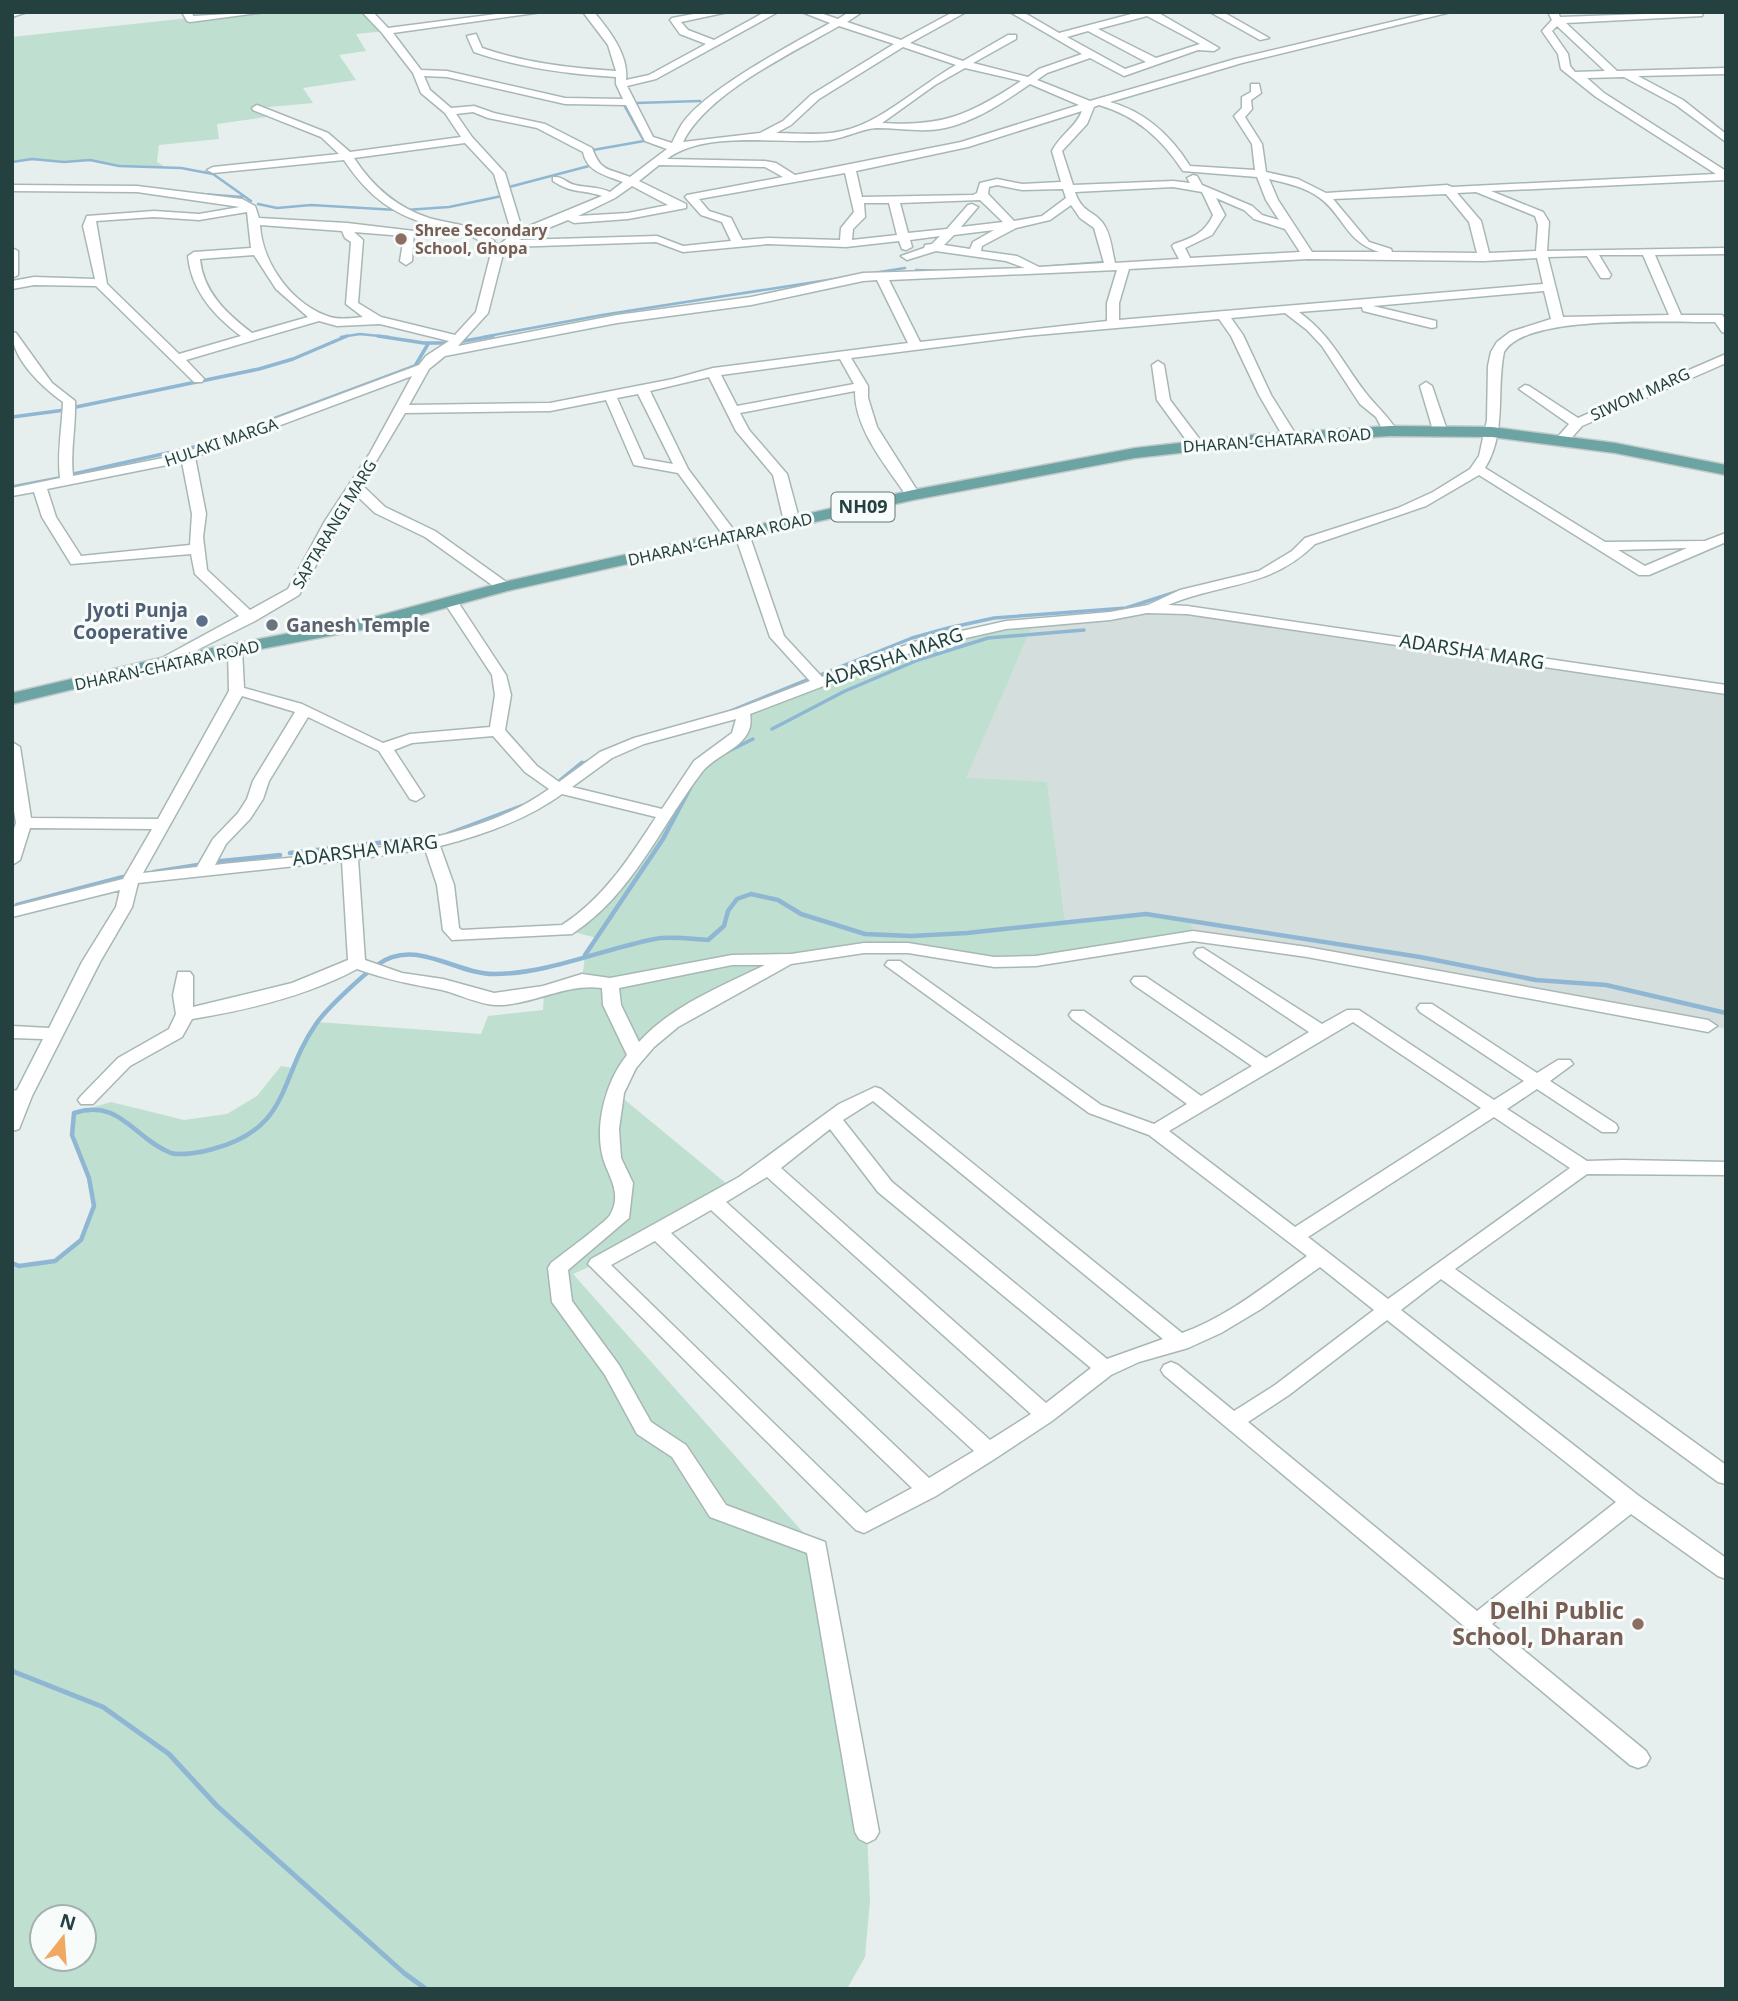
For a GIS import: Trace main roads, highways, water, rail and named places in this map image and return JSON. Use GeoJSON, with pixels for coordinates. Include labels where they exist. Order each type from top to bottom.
{"type":"FeatureCollection","features":[{"type":"Feature","properties":{"kind":"main road","name":"DHARAN-CHATARA ROAD"},"geometry":{"type":"LineString","coordinates":[[12,699],[165,663],[376,622],[504,587],[913,495],[1078,463],[1197,445],[1390,431],[1492,432],[1562,440],[1726,470]]}},
{"type":"Feature","properties":{"kind":"waterway"},"geometry":{"type":"LineString","coordinates":[[636,103],[700,101]]}},
{"type":"Feature","properties":{"kind":"waterway"},"geometry":{"type":"LineString","coordinates":[[595,158],[593,150],[644,141],[624,105]]}},
{"type":"Feature","properties":{"kind":"waterway"},"geometry":{"type":"LineString","coordinates":[[12,162],[32,159],[64,162],[90,160],[119,166],[181,168],[213,174],[251,201]]}},
{"type":"Feature","properties":{"kind":"waterway"},"geometry":{"type":"LineString","coordinates":[[509,187],[589,166]]}},
{"type":"Feature","properties":{"kind":"waterway"},"geometry":{"type":"LineString","coordinates":[[202,194],[242,197]]}},
{"type":"Feature","properties":{"kind":"waterway"},"geometry":{"type":"LineString","coordinates":[[406,210],[449,207],[502,196]]}},
{"type":"Feature","properties":{"kind":"waterway"},"geometry":{"type":"LineString","coordinates":[[258,204],[277,208],[311,205],[397,210]]}},
{"type":"Feature","properties":{"kind":"waterway"},"geometry":{"type":"LineString","coordinates":[[1015,269],[1105,262]]}},
{"type":"Feature","properties":{"kind":"waterway"},"geometry":{"type":"LineString","coordinates":[[483,337],[602,315],[905,268]]}},
{"type":"Feature","properties":{"kind":"waterway"},"geometry":{"type":"LineString","coordinates":[[916,270],[944,271]]}},
{"type":"Feature","properties":{"kind":"waterway"},"geometry":{"type":"LineString","coordinates":[[347,336],[360,334],[389,337]]}},
{"type":"Feature","properties":{"kind":"waterway"},"geometry":{"type":"LineString","coordinates":[[76,407],[259,369],[293,359],[347,336]]}},
{"type":"Feature","properties":{"kind":"waterway"},"geometry":{"type":"LineString","coordinates":[[341,337],[347,336]]}},
{"type":"Feature","properties":{"kind":"waterway"},"geometry":{"type":"LineString","coordinates":[[378,336],[424,343],[449,343]]}},
{"type":"Feature","properties":{"kind":"waterway"},"geometry":{"type":"LineString","coordinates":[[458,342],[493,336]]}},
{"type":"Feature","properties":{"kind":"waterway"},"geometry":{"type":"LineString","coordinates":[[69,475],[203,445],[415,366],[428,344]]}},
{"type":"Feature","properties":{"kind":"waterway"},"geometry":{"type":"LineString","coordinates":[[12,417],[65,410]]}},
{"type":"Feature","properties":{"kind":"waterway"},"geometry":{"type":"LineString","coordinates":[[12,487],[59,478]]}},
{"type":"Feature","properties":{"kind":"waterway"},"geometry":{"type":"LineString","coordinates":[[820,675],[912,638],[948,628],[994,618],[1126,608],[1179,591]]}},
{"type":"Feature","properties":{"kind":"waterway"},"geometry":{"type":"LineString","coordinates":[[772,729],[845,691],[918,660],[988,638],[1084,630]]}},
{"type":"Feature","properties":{"kind":"waterway"},"geometry":{"type":"LineString","coordinates":[[728,712],[809,679]]}},
{"type":"Feature","properties":{"kind":"waterway"},"geometry":{"type":"LineString","coordinates":[[580,765],[636,738]]}},
{"type":"Feature","properties":{"kind":"waterway"},"geometry":{"type":"LineString","coordinates":[[725,753],[753,739]]}},
{"type":"Feature","properties":{"kind":"waterway"},"geometry":{"type":"LineString","coordinates":[[561,780],[582,763]]}},
{"type":"Feature","properties":{"kind":"waterway"},"geometry":{"type":"LineString","coordinates":[[585,955],[663,839],[690,788]]}},
{"type":"Feature","properties":{"kind":"waterway"},"geometry":{"type":"LineString","coordinates":[[448,834],[522,806]]}},
{"type":"Feature","properties":{"kind":"waterway"},"geometry":{"type":"LineString","coordinates":[[290,853],[439,836]]}},
{"type":"Feature","properties":{"kind":"waterway"},"geometry":{"type":"LineString","coordinates":[[212,862],[280,855]]}},
{"type":"Feature","properties":{"kind":"waterway"},"geometry":{"type":"LineString","coordinates":[[154,872],[198,865]]}},
{"type":"Feature","properties":{"kind":"waterway"},"geometry":{"type":"LineString","coordinates":[[17,905],[123,877]]}},
{"type":"Feature","properties":{"kind":"waterway"},"geometry":{"type":"LineString","coordinates":[[12,1263],[19,1266],[55,1261],[81,1240],[94,1206],[89,1178],[72,1135],[74,1113],[90,1110],[115,1115],[171,1153],[186,1154],[213,1149],[239,1140],[257,1128],[270,1114],[316,1024],[354,984],[391,957],[420,956],[479,972],[515,973],[555,966],[655,939],[708,940],[724,926],[728,911],[737,899],[751,894],[778,900],[801,914],[865,934],[911,936],[967,933],[1146,914],[1420,957],[1536,980],[1606,985],[1726,1013]]}},
{"type":"Feature","properties":{"kind":"waterway"},"geometry":{"type":"LineString","coordinates":[[12,1671],[103,1707],[169,1754],[217,1806],[404,1973],[426,1989]]}},
{"type":"Feature","properties":{"kind":"place","name":"Shree Secondary School, Ghopa"},"geometry":{"type":"Point","coordinates":[401,239]}},
{"type":"Feature","properties":{"kind":"place","name":"Jyoti Punja Cooperative"},"geometry":{"type":"Point","coordinates":[202,621]}},
{"type":"Feature","properties":{"kind":"place","name":"Ganesh Temple"},"geometry":{"type":"Point","coordinates":[272,625]}},
{"type":"Feature","properties":{"kind":"place","name":"Delhi Public School, Dharan"},"geometry":{"type":"Point","coordinates":[1638,1624]}}]}
